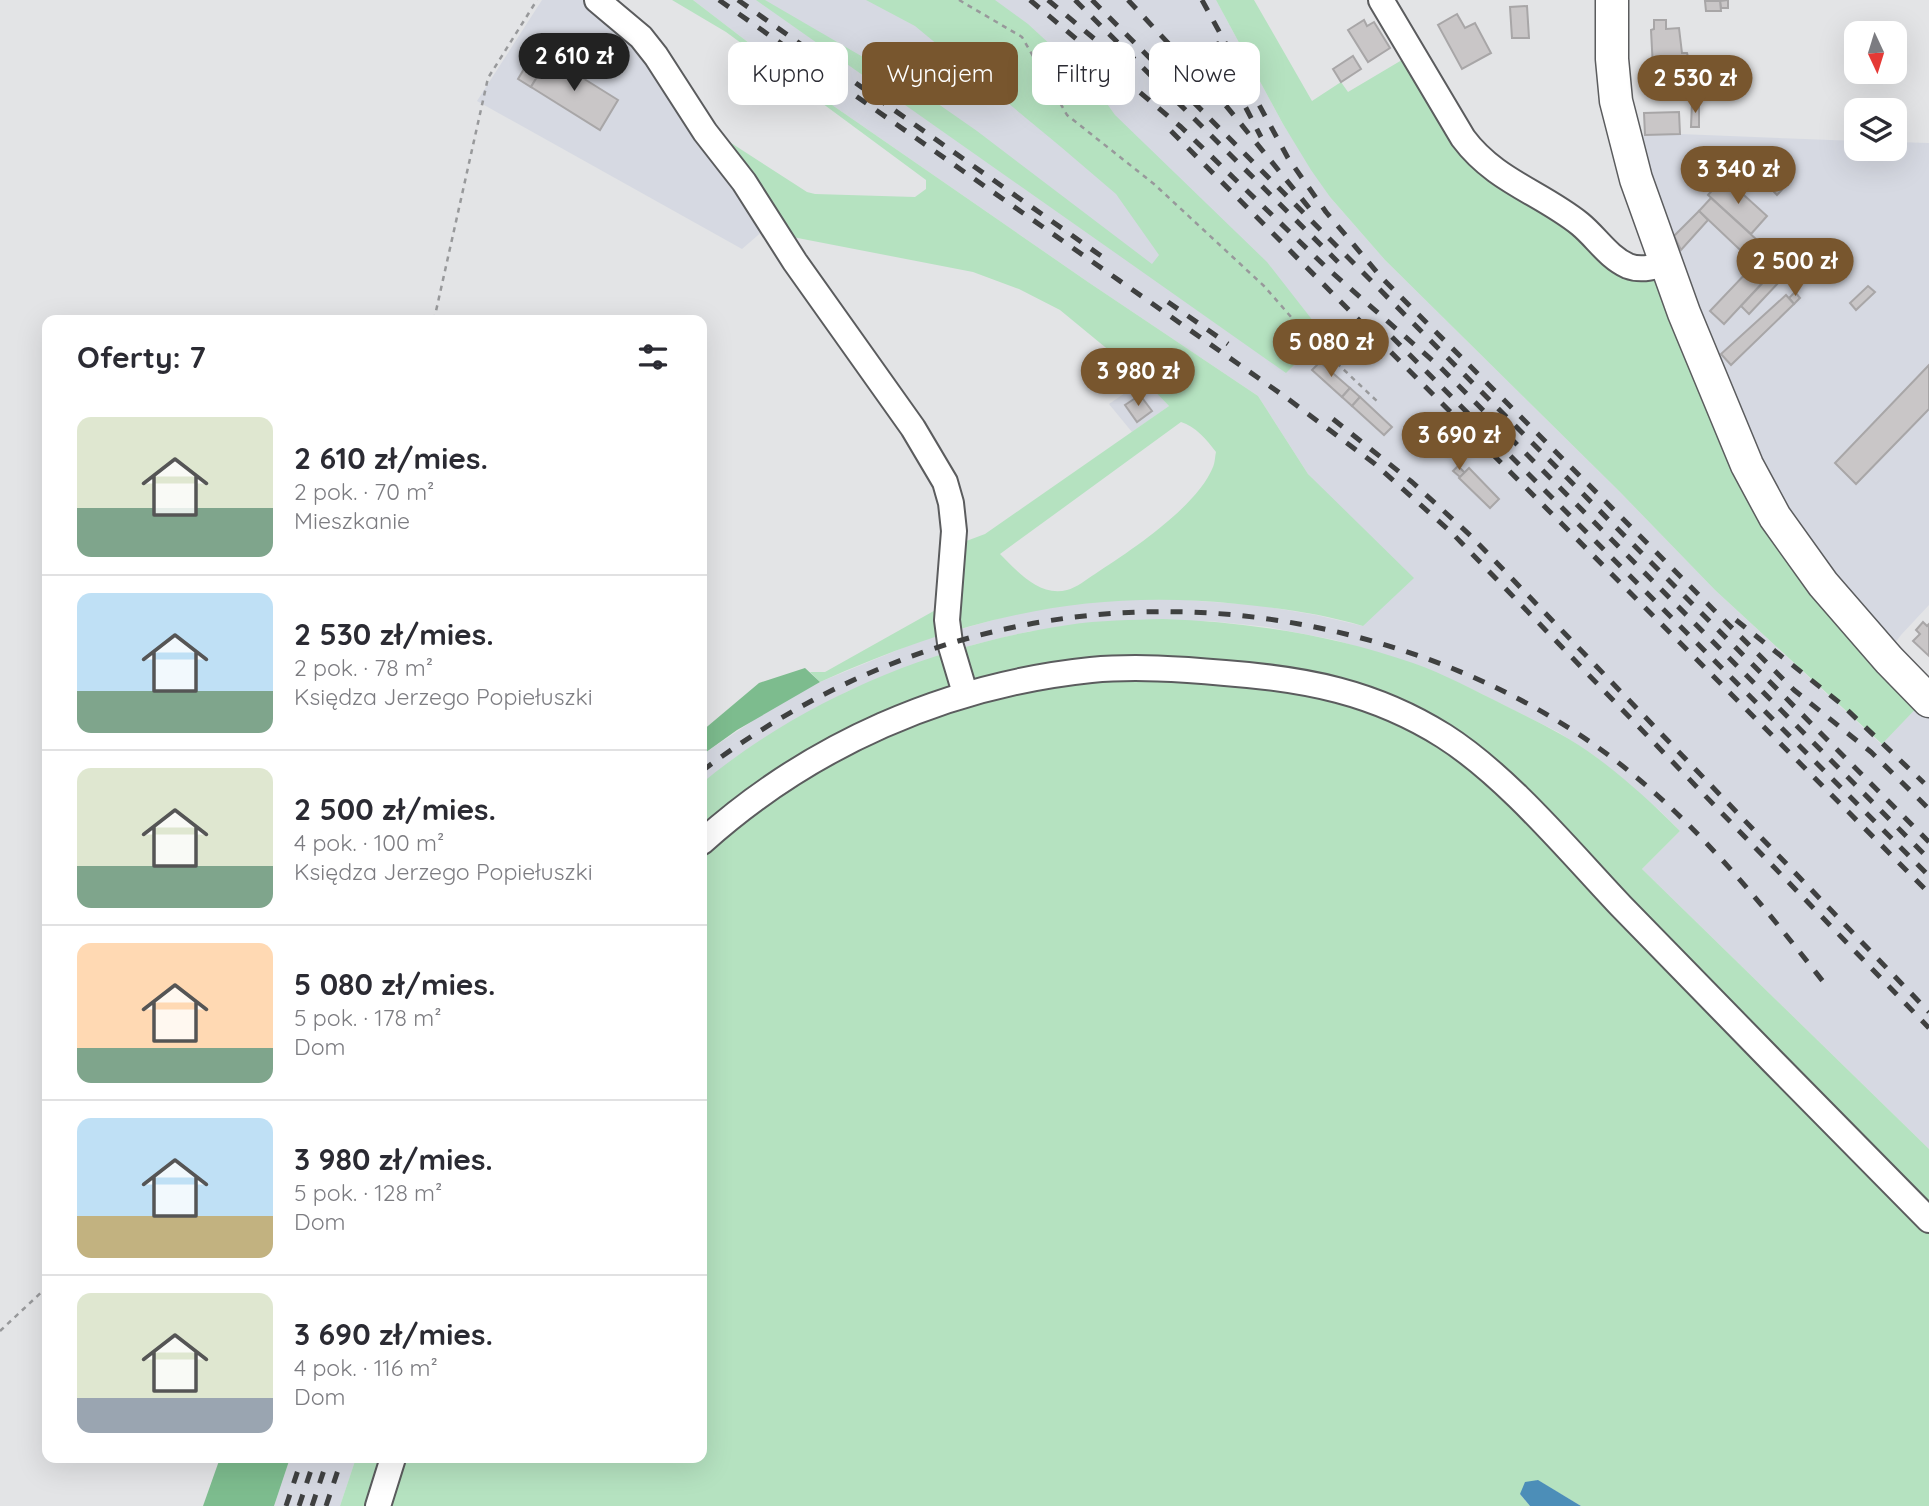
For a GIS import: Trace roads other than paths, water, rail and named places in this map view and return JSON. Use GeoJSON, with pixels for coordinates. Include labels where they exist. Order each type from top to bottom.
{"type":"FeatureCollection","features":[{"type":"Feature","properties":{"kind":"main road"},"geometry":{"type":"LineString","coordinates":[[1612,0],[1612,59],[1616,101],[1636,179],[1665,264],[1747,464],[1775,517],[1802,556],[1840,605],[1929,701]]}},
{"type":"Feature","properties":{"kind":"street"},"geometry":{"type":"LineString","coordinates":[[597,0],[640,37],[656,56],[705,132],[750,190],[795,262],[914,428],[936,464],[952,511],[954,531],[948,634],[965,693]]}},
{"type":"Feature","properties":{"kind":"street"},"geometry":{"type":"LineString","coordinates":[[1381,0],[1476,156],[1501,175],[1563,211],[1619,261],[1631,267],[1645,269],[1665,264]]}},
{"type":"Feature","properties":{"kind":"street"},"geometry":{"type":"LineString","coordinates":[[707,838],[749,805],[821,756],[895,718],[965,693],[1091,670],[1180,669],[1281,677],[1345,691],[1421,722],[1468,753],[1516,796],[1929,1220]]}},
{"type":"Feature","properties":{"kind":"street"},"geometry":{"type":"LineString","coordinates":[[378,1506],[391,1463]]}},
{"type":"Feature","properties":{"kind":"water"},"geometry":{"type":"Polygon","coordinates":[[[1538,1480],[1581,1506],[1530,1506],[1520,1494],[1525,1482],[1538,1480]]]}},
{"type":"Feature","properties":{"kind":"railway"},"geometry":{"type":"LineString","coordinates":[[719,0],[1284,396],[1375,464],[1452,533],[1929,1028]]}},
{"type":"Feature","properties":{"kind":"railway"},"geometry":{"type":"LineString","coordinates":[[738,0],[1104,258]]}},
{"type":"Feature","properties":{"kind":"railway"},"geometry":{"type":"LineString","coordinates":[[1030,0],[1181,127],[1328,269],[1441,368],[1929,859]]}},
{"type":"Feature","properties":{"kind":"railway"},"geometry":{"type":"LineString","coordinates":[[1048,0],[1098,42]]}},
{"type":"Feature","properties":{"kind":"railway"},"geometry":{"type":"LineString","coordinates":[[1075,0],[1338,262]]}},
{"type":"Feature","properties":{"kind":"railway"},"geometry":{"type":"LineString","coordinates":[[1092,0],[1929,842]]}},
{"type":"Feature","properties":{"kind":"railway"},"geometry":{"type":"LineString","coordinates":[[1128,0],[1223,102],[1310,209]]}},
{"type":"Feature","properties":{"kind":"railway"},"geometry":{"type":"LineString","coordinates":[[1202,0],[1288,158],[1326,212],[1381,277],[1794,690],[1871,752],[1929,809]]}},
{"type":"Feature","properties":{"kind":"railway"},"geometry":{"type":"LineString","coordinates":[[1244,105],[1261,137]]}},
{"type":"Feature","properties":{"kind":"railway"},"geometry":{"type":"LineString","coordinates":[[1171,131],[1929,893]]}},
{"type":"Feature","properties":{"kind":"railway"},"geometry":{"type":"LineString","coordinates":[[1168,302],[1228,344]]}},
{"type":"Feature","properties":{"kind":"railway"},"geometry":{"type":"LineString","coordinates":[[1392,337],[1929,876]]}},
{"type":"Feature","properties":{"kind":"railway"},"geometry":{"type":"LineString","coordinates":[[1333,419],[1412,482],[1471,536],[1929,1012]]}},
{"type":"Feature","properties":{"kind":"railway"},"geometry":{"type":"LineString","coordinates":[[707,768],[778,720],[857,678],[940,647],[1025,625],[1112,613],[1201,613],[1290,622],[1379,643],[1440,664],[1529,704],[1585,738],[1643,783],[1701,837],[1753,895],[1829,989]]}},
{"type":"Feature","properties":{"kind":"railway"},"geometry":{"type":"LineString","coordinates":[[1736,620],[1840,703],[1924,783]]}},
{"type":"Feature","properties":{"kind":"railway"},"geometry":{"type":"LineString","coordinates":[[286,1506],[300,1463]]}},
{"type":"Feature","properties":{"kind":"railway"},"geometry":{"type":"LineString","coordinates":[[299,1506],[313,1463]]}},
{"type":"Feature","properties":{"kind":"railway"},"geometry":{"type":"LineString","coordinates":[[312,1506],[326,1463]]}},
{"type":"Feature","properties":{"kind":"railway"},"geometry":{"type":"LineString","coordinates":[[326,1506],[340,1463]]}}]}
